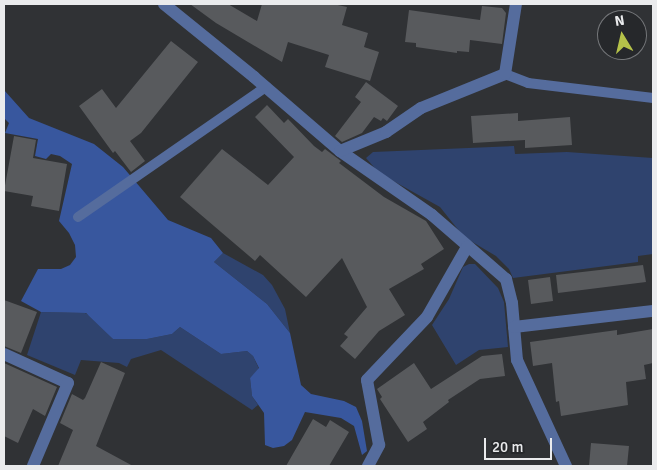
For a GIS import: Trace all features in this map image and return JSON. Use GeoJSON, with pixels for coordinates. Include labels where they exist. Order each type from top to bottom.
{"type":"FeatureCollection","features":[{"type":"Feature","properties":{"kind":"street"},"geometry":{"type":"LineString","coordinates":[[164,4],[266,87],[340,151],[432,215],[506,279],[512,303],[517,360],[566,466]]}},
{"type":"Feature","properties":{"kind":"street"},"geometry":{"type":"LineString","coordinates":[[340,151],[386,132],[422,108],[505,74],[516,4]]}},
{"type":"Feature","properties":{"kind":"street"},"geometry":{"type":"LineString","coordinates":[[368,466],[379,445],[367,380],[428,317],[467,247]]}},
{"type":"Feature","properties":{"kind":"street"},"geometry":{"type":"LineString","coordinates":[[514,327],[653,311]]}},
{"type":"Feature","properties":{"kind":"street"},"geometry":{"type":"LineString","coordinates":[[4,354],[68,383],[33,466]]}},
{"type":"Feature","properties":{"kind":"lane"},"geometry":{"type":"LineString","coordinates":[[505,74],[528,83],[653,98]]}},
{"type":"Feature","properties":{"kind":"lane"},"geometry":{"type":"LineString","coordinates":[[78,217],[266,87]]}},
{"type":"Feature","properties":{"kind":"shaded area"},"geometry":{"type":"Polygon","coordinates":[[[4,90],[29,118],[94,144],[123,167],[168,220],[211,238],[223,253],[214,262],[267,304],[290,333],[301,385],[311,394],[344,401],[356,407],[362,421],[367,451],[362,455],[354,426],[341,418],[305,412],[292,440],[284,446],[273,448],[265,445],[264,413],[252,396],[250,378],[259,368],[253,356],[247,351],[221,354],[180,327],[172,334],[147,339],[113,339],[86,313],[41,312],[21,301],[38,269],[61,269],[70,265],[76,257],[75,245],[69,233],[59,221],[72,164],[60,156],[51,154],[46,159],[35,156],[38,139],[5,133],[9,123],[4,118],[4,90]]]}},
{"type":"Feature","properties":{"kind":"shaded area"},"geometry":{"type":"Polygon","coordinates":[[[514,146],[515,154],[567,152],[653,158],[653,254],[638,256],[638,262],[513,278],[509,269],[496,256],[464,237],[440,207],[379,173],[366,158],[373,152],[514,146]]]}},
{"type":"Feature","properties":{"kind":"shaded area"},"geometry":{"type":"Polygon","coordinates":[[[223,253],[263,275],[272,285],[285,309],[290,333],[267,304],[214,262],[223,253]]]}},
{"type":"Feature","properties":{"kind":"shaded area"},"geometry":{"type":"Polygon","coordinates":[[[475,264],[498,288],[504,302],[508,347],[479,350],[456,365],[432,325],[449,299],[463,267],[475,264]]]}},
{"type":"Feature","properties":{"kind":"shaded area"},"geometry":{"type":"Polygon","coordinates":[[[41,312],[85,313],[94,318],[113,339],[147,339],[172,334],[180,327],[221,354],[247,351],[253,356],[259,369],[250,378],[252,396],[258,405],[252,410],[161,350],[131,359],[127,367],[119,363],[81,360],[75,375],[27,355],[41,312]]]}},
{"type":"Feature","properties":{"kind":"building"},"geometry":{"type":"Polygon","coordinates":[[[190,4],[228,4],[257,21],[262,4],[333,4],[347,7],[342,25],[368,33],[364,47],[379,52],[370,81],[325,67],[329,55],[288,42],[282,62],[216,23],[190,4]]]}},
{"type":"Feature","properties":{"kind":"building"},"geometry":{"type":"Polygon","coordinates":[[[482,6],[502,8],[506,13],[502,44],[470,40],[469,52],[457,51],[457,53],[416,47],[416,43],[405,42],[409,10],[480,20],[482,6]]]}},
{"type":"Feature","properties":{"kind":"building"},"geometry":{"type":"Polygon","coordinates":[[[171,41],[198,62],[141,133],[130,141],[145,161],[131,172],[115,151],[113,153],[79,106],[102,89],[116,108],[171,41]]]}},
{"type":"Feature","properties":{"kind":"building"},"geometry":{"type":"Polygon","coordinates":[[[366,82],[398,106],[387,121],[383,118],[381,121],[374,117],[362,133],[342,142],[335,136],[361,102],[355,97],[366,82]]]}},
{"type":"Feature","properties":{"kind":"building"},"geometry":{"type":"Polygon","coordinates":[[[267,105],[284,123],[288,119],[322,152],[325,149],[341,161],[339,163],[384,197],[426,221],[444,249],[421,264],[424,269],[389,289],[405,315],[379,331],[355,359],[340,346],[348,337],[344,334],[367,307],[342,258],[306,297],[260,255],[255,261],[180,197],[222,149],[268,185],[294,157],[255,117],[267,105]]]}},
{"type":"Feature","properties":{"kind":"building"},"geometry":{"type":"Polygon","coordinates":[[[518,113],[518,121],[570,117],[572,145],[525,148],[525,140],[473,143],[471,116],[518,113]]]}},
{"type":"Feature","properties":{"kind":"building"},"geometry":{"type":"Polygon","coordinates":[[[14,136],[36,140],[33,158],[67,164],[59,211],[31,206],[33,196],[4,191],[14,136]]]}},
{"type":"Feature","properties":{"kind":"building"},"geometry":{"type":"Polygon","coordinates":[[[643,265],[646,282],[558,293],[556,275],[643,265]]]}},
{"type":"Feature","properties":{"kind":"building"},"geometry":{"type":"Polygon","coordinates":[[[550,277],[553,301],[531,304],[528,280],[550,277]]]}},
{"type":"Feature","properties":{"kind":"building"},"geometry":{"type":"Polygon","coordinates":[[[4,300],[37,312],[21,353],[4,346],[4,300]]]}},
{"type":"Feature","properties":{"kind":"building"},"geometry":{"type":"Polygon","coordinates":[[[653,329],[653,363],[644,365],[646,379],[626,382],[628,405],[561,416],[559,401],[556,402],[552,363],[533,366],[530,342],[617,330],[617,335],[653,329]]]}},
{"type":"Feature","properties":{"kind":"building"},"geometry":{"type":"Polygon","coordinates":[[[502,354],[505,376],[480,379],[448,400],[449,402],[423,422],[427,429],[408,442],[380,399],[382,397],[377,389],[414,363],[431,389],[482,356],[502,354]]]}},
{"type":"Feature","properties":{"kind":"building"},"geometry":{"type":"Polygon","coordinates":[[[101,362],[125,373],[96,446],[133,466],[58,466],[73,430],[60,423],[72,394],[83,400],[85,398],[101,362]]]}},
{"type":"Feature","properties":{"kind":"building"},"geometry":{"type":"Polygon","coordinates":[[[4,363],[57,387],[45,416],[33,409],[18,443],[4,436],[4,363]]]}},
{"type":"Feature","properties":{"kind":"building"},"geometry":{"type":"Polygon","coordinates":[[[313,419],[326,427],[330,420],[349,432],[329,466],[286,466],[313,419]]]}},
{"type":"Feature","properties":{"kind":"building"},"geometry":{"type":"Polygon","coordinates":[[[591,443],[629,446],[627,466],[589,466],[591,443]]]}}]}
